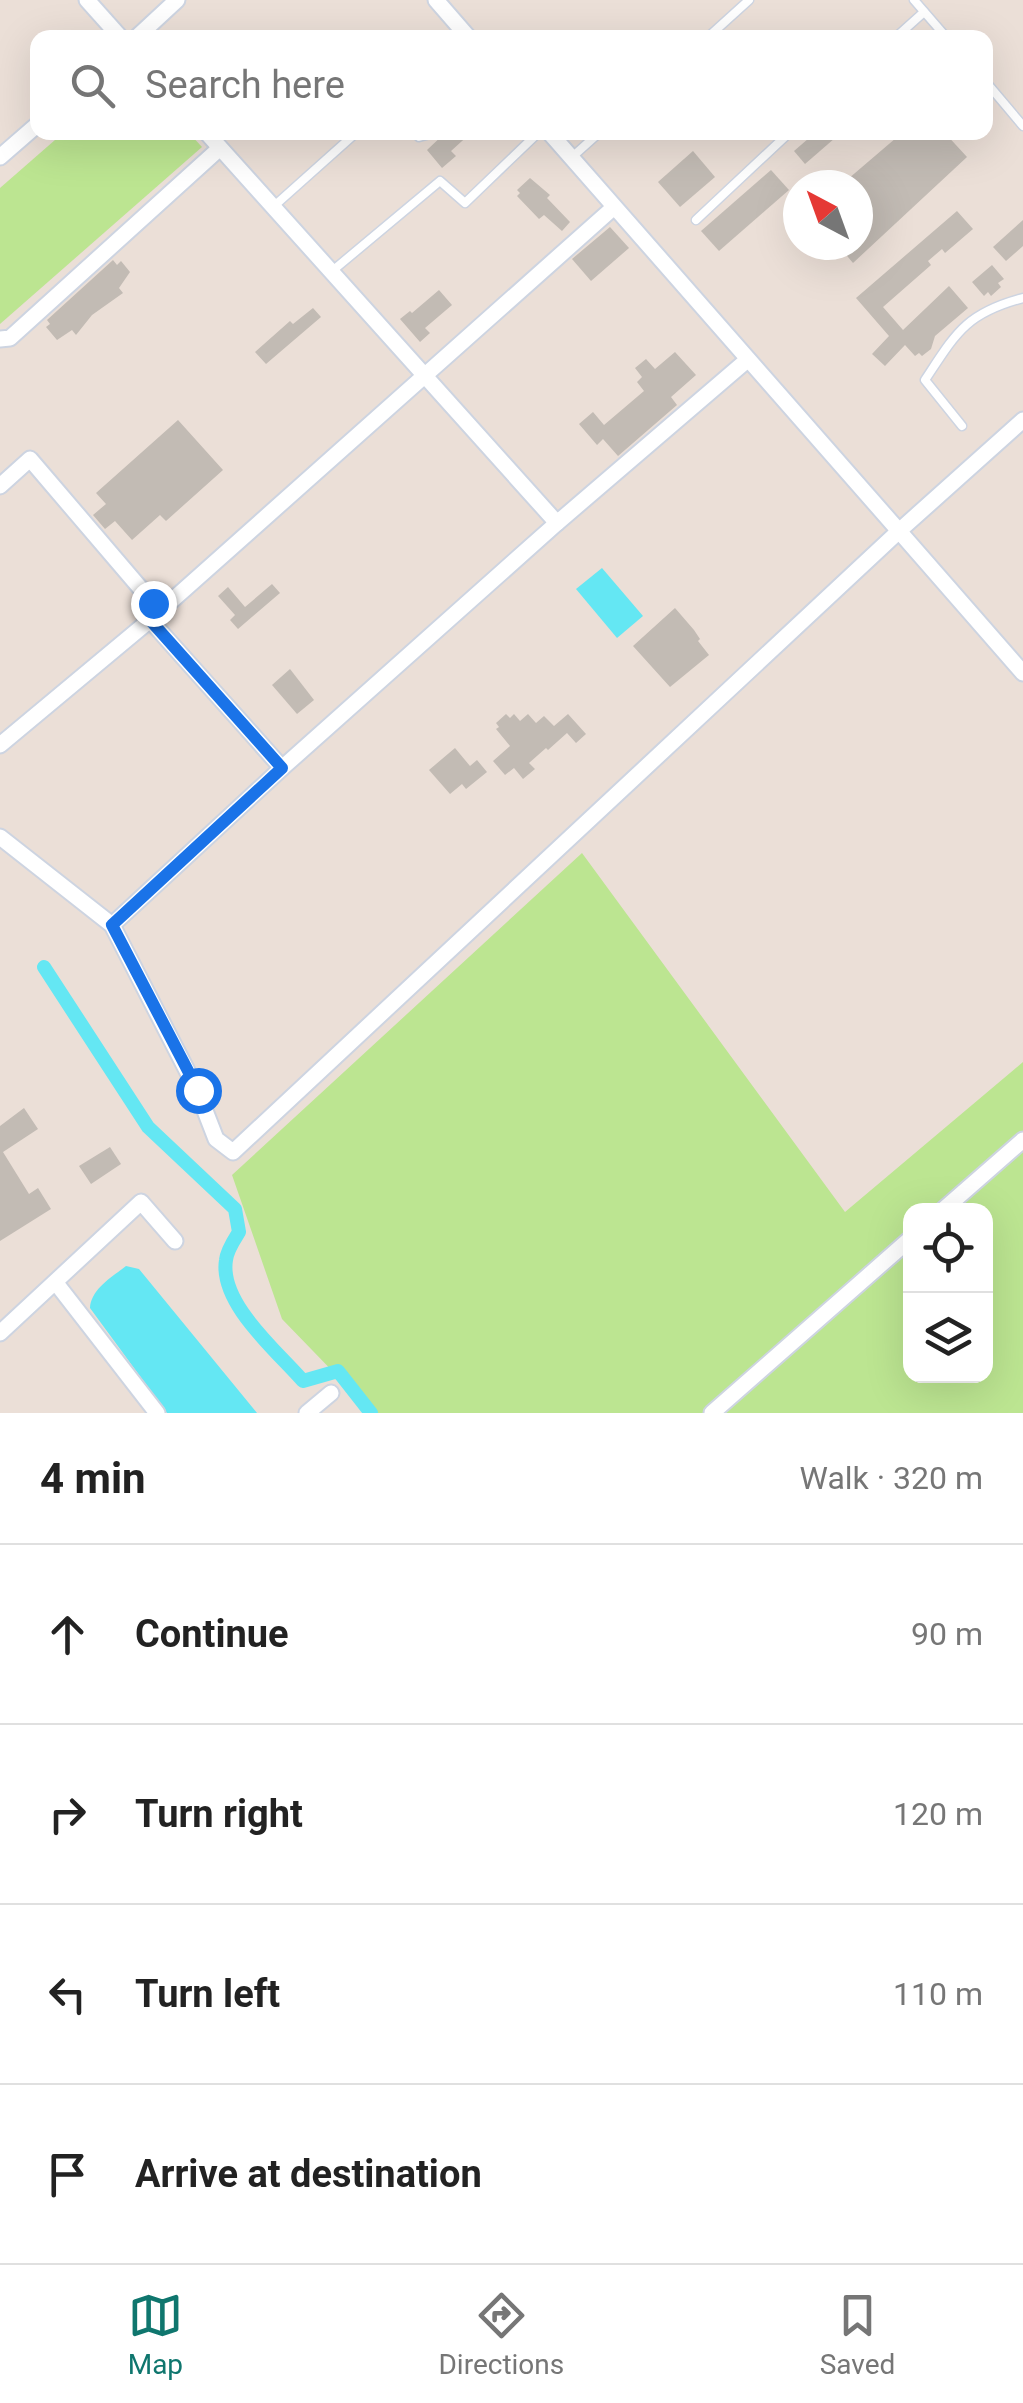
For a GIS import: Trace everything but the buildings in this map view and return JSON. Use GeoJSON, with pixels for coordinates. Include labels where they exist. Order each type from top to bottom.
{"type":"FeatureCollection","features":[{"type":"Feature","properties":{"kind":"street"},"geometry":{"type":"LineString","coordinates":[[87,0],[114,30]]}},
{"type":"Feature","properties":{"kind":"street"},"geometry":{"type":"LineString","coordinates":[[145,30],[177,0]]}},
{"type":"Feature","properties":{"kind":"street"},"geometry":{"type":"LineString","coordinates":[[436,0],[462,30]]}},
{"type":"Feature","properties":{"kind":"street"},"geometry":{"type":"LineString","coordinates":[[0,157],[30,131]]}},
{"type":"Feature","properties":{"kind":"street"},"geometry":{"type":"LineString","coordinates":[[213,140],[557,522]]}},
{"type":"Feature","properties":{"kind":"street"},"geometry":{"type":"LineString","coordinates":[[556,140],[1023,673]]}},
{"type":"Feature","properties":{"kind":"street"},"geometry":{"type":"LineString","coordinates":[[0,339],[10,338],[220,148]]}},
{"type":"Feature","properties":{"kind":"street"},"geometry":{"type":"LineString","coordinates":[[0,745],[150,620],[613,208]]}},
{"type":"Feature","properties":{"kind":"street"},"geometry":{"type":"LineString","coordinates":[[112,925],[557,522],[746,360]]}},
{"type":"Feature","properties":{"kind":"street"},"geometry":{"type":"LineString","coordinates":[[0,837],[112,925],[198,1090],[216,1139],[234,1152],[1023,420]]}},
{"type":"Feature","properties":{"kind":"street"},"geometry":{"type":"LineString","coordinates":[[0,486],[30,459],[153,603],[150,620]]}},
{"type":"Feature","properties":{"kind":"street"},"geometry":{"type":"LineString","coordinates":[[150,620],[282,768]]}},
{"type":"Feature","properties":{"kind":"street"},"geometry":{"type":"LineString","coordinates":[[951,1203],[1023,1140]]}},
{"type":"Feature","properties":{"kind":"street"},"geometry":{"type":"LineString","coordinates":[[2,1327],[141,1202],[175,1241]]}},
{"type":"Feature","properties":{"kind":"street"},"geometry":{"type":"LineString","coordinates":[[712,1413],[903,1245]]}},
{"type":"Feature","properties":{"kind":"street"},"geometry":{"type":"LineString","coordinates":[[56,1282],[157,1413]]}},
{"type":"Feature","properties":{"kind":"street"},"geometry":{"type":"LineString","coordinates":[[308,1413],[331,1393]]}},
{"type":"Feature","properties":{"kind":"lane"},"geometry":{"type":"LineString","coordinates":[[716,30],[749,0]]}},
{"type":"Feature","properties":{"kind":"lane"},"geometry":{"type":"LineString","coordinates":[[914,0],[939,30]]}},
{"type":"Feature","properties":{"kind":"lane"},"geometry":{"type":"LineString","coordinates":[[905,30],[924,12]]}},
{"type":"Feature","properties":{"kind":"lane"},"geometry":{"type":"LineString","coordinates":[[993,90],[1023,126]]}},
{"type":"Feature","properties":{"kind":"lane"},"geometry":{"type":"LineString","coordinates":[[273,207],[348,140]]}},
{"type":"Feature","properties":{"kind":"lane"},"geometry":{"type":"LineString","coordinates":[[332,272],[440,181],[465,203],[531,140]]}},
{"type":"Feature","properties":{"kind":"lane"},"geometry":{"type":"LineString","coordinates":[[571,158],[591,140]]}},
{"type":"Feature","properties":{"kind":"lane"},"geometry":{"type":"LineString","coordinates":[[696,220],[781,140]]}},
{"type":"Feature","properties":{"kind":"lane"},"geometry":{"type":"LineString","coordinates":[[962,426],[924,380],[955,334],[976,315],[1023,298]]}},
{"type":"Feature","properties":{"kind":"green space"},"geometry":{"type":"Polygon","coordinates":[[[55,140],[196,140],[202,147],[0,324],[0,188],[55,140]]]}},
{"type":"Feature","properties":{"kind":"green space"},"geometry":{"type":"Polygon","coordinates":[[[582,853],[845,1212],[1023,1062],[1023,1413],[373,1413],[282,1319],[232,1175],[582,853]]]}},
{"type":"Feature","properties":{"kind":"water"},"geometry":{"type":"Polygon","coordinates":[[[602,568],[643,616],[617,638],[576,589],[602,568]]]}},
{"type":"Feature","properties":{"kind":"water"},"geometry":{"type":"Polygon","coordinates":[[[126,1266],[139,1269],[257,1413],[167,1413],[90,1308],[98,1289],[126,1266]]]}},
{"type":"Feature","properties":{"kind":"waterway"},"geometry":{"type":"LineString","coordinates":[[44,967],[148,1127],[235,1209],[239,1232],[227,1256],[226,1276],[240,1309],[303,1381],[338,1371],[371,1413]]}},
{"type":"Feature","properties":{"kind":"route"},"geometry":{"type":"LineString","coordinates":[[153,603],[150,620],[282,768],[112,925],[198,1090]]}}]}
